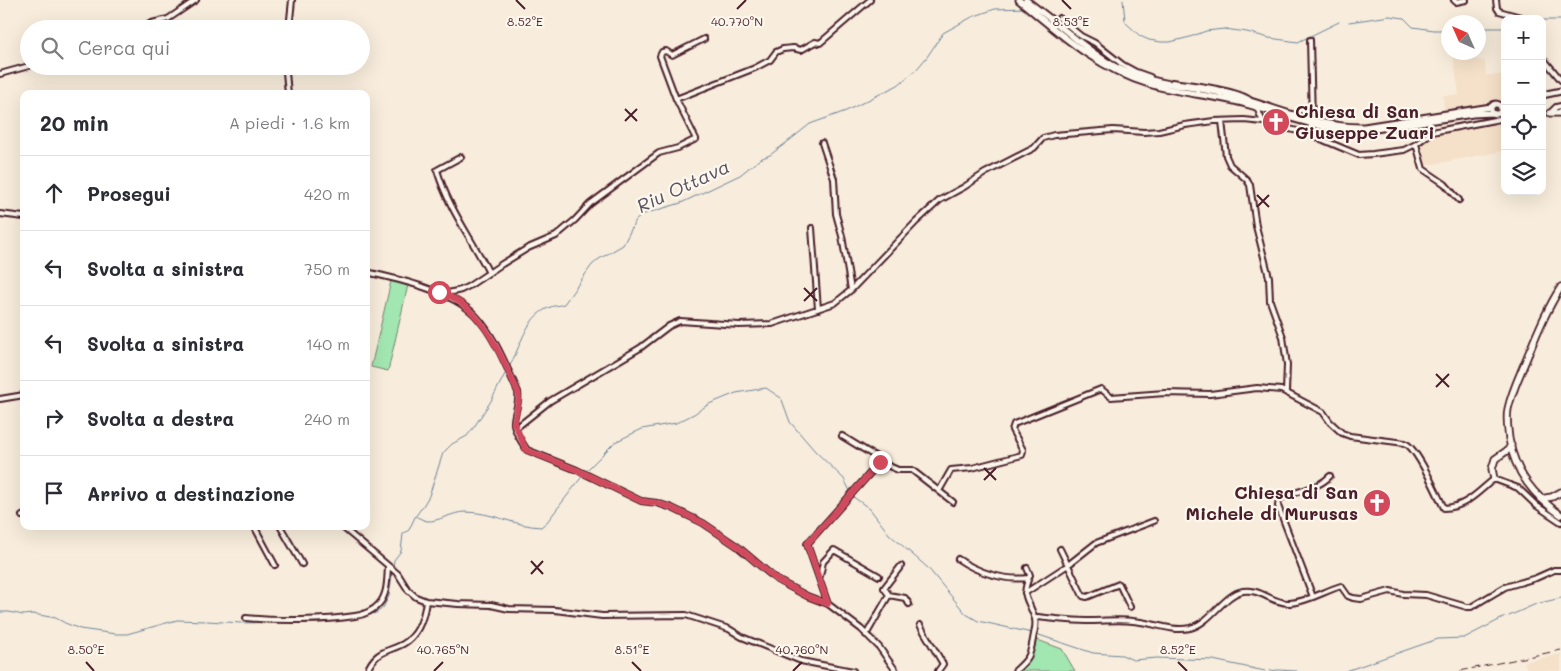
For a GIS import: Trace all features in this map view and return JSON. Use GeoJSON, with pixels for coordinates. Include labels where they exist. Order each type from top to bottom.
{"type":"FeatureCollection","features":[{"type":"Feature","properties":{"kind":"main road"},"geometry":{"type":"LineString","coordinates":[[1019,0],[1026,2],[1083,50],[1120,74],[1151,85],[1224,98],[1337,130],[1369,130],[1474,114],[1499,113]]}},
{"type":"Feature","properties":{"kind":"main road"},"geometry":{"type":"LineString","coordinates":[[1035,10],[1106,61],[1128,73],[1158,82],[1249,99],[1312,123],[1364,127],[1501,104]]}},
{"type":"Feature","properties":{"kind":"main road"},"geometry":{"type":"LineString","coordinates":[[1546,94],[1561,91]]}},
{"type":"Feature","properties":{"kind":"main road"},"geometry":{"type":"LineString","coordinates":[[1491,107],[1491,110],[1499,113]]}},
{"type":"Feature","properties":{"kind":"main road"},"geometry":{"type":"LineString","coordinates":[[1546,113],[1561,113]]}},
{"type":"Feature","properties":{"kind":"main road"},"geometry":{"type":"LineString","coordinates":[[1560,288],[1542,320],[1514,388],[1507,419],[1510,446],[1526,482],[1540,499],[1561,515]]}},
{"type":"Feature","properties":{"kind":"main road"},"geometry":{"type":"LineString","coordinates":[[1494,479],[1492,469],[1494,459],[1510,446]]}},
{"type":"Feature","properties":{"kind":"main road"},"geometry":{"type":"LineString","coordinates":[[1502,453],[1513,455]]}},
{"type":"Feature","properties":{"kind":"main road"},"geometry":{"type":"LineString","coordinates":[[1540,499],[1552,497],[1561,492]]}},
{"type":"Feature","properties":{"kind":"main road"},"geometry":{"type":"LineString","coordinates":[[1552,497],[1550,503],[1552,508]]}},
{"type":"Feature","properties":{"kind":"street"},"geometry":{"type":"LineString","coordinates":[[165,20],[196,0]]}},
{"type":"Feature","properties":{"kind":"street"},"geometry":{"type":"LineString","coordinates":[[290,20],[292,0]]}},
{"type":"Feature","properties":{"kind":"street"},"geometry":{"type":"LineString","coordinates":[[676,99],[755,68],[770,60],[776,52],[793,48],[801,50],[815,42],[820,42],[870,0]]}},
{"type":"Feature","properties":{"kind":"street"},"geometry":{"type":"LineString","coordinates":[[1454,0],[1456,2],[1466,0]]}},
{"type":"Feature","properties":{"kind":"street"},"geometry":{"type":"LineString","coordinates":[[1496,0],[1499,11],[1514,15]]}},
{"type":"Feature","properties":{"kind":"street"},"geometry":{"type":"LineString","coordinates":[[1059,18],[1081,36],[1095,43],[1117,61],[1136,72],[1157,80],[1210,88],[1249,99]]}},
{"type":"Feature","properties":{"kind":"street"},"geometry":{"type":"LineString","coordinates":[[444,294],[461,290],[528,248],[556,236],[576,220],[590,204],[660,153],[678,148],[696,139],[676,99],[660,56],[662,52],[666,51],[672,56],[704,38]]}},
{"type":"Feature","properties":{"kind":"street"},"geometry":{"type":"LineString","coordinates":[[1309,134],[1312,123],[1310,40]]}},
{"type":"Feature","properties":{"kind":"street"},"geometry":{"type":"LineString","coordinates":[[1545,60],[1561,80]]}},
{"type":"Feature","properties":{"kind":"street"},"geometry":{"type":"LineString","coordinates":[[1106,61],[1117,61]]}},
{"type":"Feature","properties":{"kind":"street"},"geometry":{"type":"LineString","coordinates":[[0,74],[20,68]]}},
{"type":"Feature","properties":{"kind":"street"},"geometry":{"type":"LineString","coordinates":[[286,75],[288,90]]}},
{"type":"Feature","properties":{"kind":"street"},"geometry":{"type":"LineString","coordinates":[[1550,113],[1556,107],[1561,106]]}},
{"type":"Feature","properties":{"kind":"street"},"geometry":{"type":"LineString","coordinates":[[1257,108],[1263,122]]}},
{"type":"Feature","properties":{"kind":"street"},"geometry":{"type":"LineString","coordinates":[[516,428],[557,396],[635,351],[669,326],[680,321],[739,325],[772,324],[834,303],[851,290],[916,222],[940,200],[985,173],[1034,148],[1043,138],[1054,135],[1113,130],[1151,131],[1185,125],[1244,120],[1263,122],[1309,134],[1359,154],[1404,150],[1432,132],[1501,119]]}},
{"type":"Feature","properties":{"kind":"street"},"geometry":{"type":"LineString","coordinates":[[1222,121],[1226,156],[1230,165],[1246,179],[1250,186],[1256,226],[1269,277],[1270,301],[1283,338],[1288,365],[1286,392]]}},
{"type":"Feature","properties":{"kind":"street"},"geometry":{"type":"LineString","coordinates":[[822,143],[834,179],[836,214],[842,236],[851,290]]}},
{"type":"Feature","properties":{"kind":"street"},"geometry":{"type":"LineString","coordinates":[[1416,144],[1423,169],[1445,184],[1459,200]]}},
{"type":"Feature","properties":{"kind":"street"},"geometry":{"type":"LineString","coordinates":[[461,157],[437,170],[444,191],[462,229],[476,248],[489,273]]}},
{"type":"Feature","properties":{"kind":"street"},"geometry":{"type":"LineString","coordinates":[[0,214],[20,216]]}},
{"type":"Feature","properties":{"kind":"street"},"geometry":{"type":"LineString","coordinates":[[812,228],[818,309]]}},
{"type":"Feature","properties":{"kind":"street"},"geometry":{"type":"LineString","coordinates":[[370,273],[444,294],[474,314],[484,326],[518,392],[519,398],[514,423],[526,450],[577,470],[641,501],[657,503],[672,508],[703,523],[737,546],[777,580],[807,596],[828,604],[879,647],[896,671]]}},
{"type":"Feature","properties":{"kind":"street"},"geometry":{"type":"LineString","coordinates":[[939,492],[951,470],[972,468],[1022,455],[1023,450],[1012,430],[1014,424],[1102,389],[1111,397],[1165,393],[1210,394],[1257,388],[1286,392],[1323,412],[1330,422],[1342,433],[1409,445],[1418,456],[1444,508],[1450,508],[1470,500],[1494,479],[1518,488],[1537,506],[1561,522]]}},
{"type":"Feature","properties":{"kind":"street"},"geometry":{"type":"LineString","coordinates":[[0,399],[20,396]]}},
{"type":"Feature","properties":{"kind":"street"},"geometry":{"type":"LineString","coordinates":[[842,436],[878,458],[880,462],[898,470],[912,470],[953,502]]}},
{"type":"Feature","properties":{"kind":"street"},"geometry":{"type":"LineString","coordinates":[[828,604],[820,576],[807,544],[880,462]]}},
{"type":"Feature","properties":{"kind":"street"},"geometry":{"type":"LineString","coordinates":[[1313,597],[1278,506],[1279,499],[1318,485],[1330,476]]}},
{"type":"Feature","properties":{"kind":"street"},"geometry":{"type":"LineString","coordinates":[[1025,593],[1096,544],[1154,521]]}},
{"type":"Feature","properties":{"kind":"street"},"geometry":{"type":"LineString","coordinates":[[256,530],[275,565]]}},
{"type":"Feature","properties":{"kind":"street"},"geometry":{"type":"LineString","coordinates":[[282,530],[302,564]]}},
{"type":"Feature","properties":{"kind":"street"},"geometry":{"type":"LineString","coordinates":[[346,530],[391,569],[416,597],[426,600],[458,604],[491,605],[509,609],[555,610],[602,616],[686,615],[729,629],[742,637],[800,661],[853,671]]}},
{"type":"Feature","properties":{"kind":"street"},"geometry":{"type":"LineString","coordinates":[[1060,548],[1083,596],[1087,597],[1119,584],[1130,607]]}},
{"type":"Feature","properties":{"kind":"street"},"geometry":{"type":"LineString","coordinates":[[820,576],[823,562],[834,550],[879,576]]}},
{"type":"Feature","properties":{"kind":"street"},"geometry":{"type":"LineString","coordinates":[[958,559],[976,570],[1016,579],[1028,578]]}},
{"type":"Feature","properties":{"kind":"street"},"geometry":{"type":"LineString","coordinates":[[901,566],[884,588],[889,595],[905,598],[909,604]]}},
{"type":"Feature","properties":{"kind":"street"},"geometry":{"type":"LineString","coordinates":[[1015,671],[1026,661],[1032,651],[1035,619],[1024,588],[1030,574],[1027,568]]}},
{"type":"Feature","properties":{"kind":"street"},"geometry":{"type":"LineString","coordinates":[[246,618],[264,620],[357,616],[373,610],[384,596],[391,569]]}},
{"type":"Feature","properties":{"kind":"street"},"geometry":{"type":"LineString","coordinates":[[1035,619],[1038,617],[1090,621],[1132,620],[1177,629],[1198,625],[1234,594],[1241,591],[1255,590],[1279,602],[1289,603],[1313,597],[1341,586],[1348,596],[1353,598],[1361,599],[1390,591],[1403,594],[1426,595],[1467,608],[1472,607],[1505,587],[1536,578],[1554,570],[1561,570]]}},
{"type":"Feature","properties":{"kind":"street"},"geometry":{"type":"LineString","coordinates":[[866,635],[889,595]]}},
{"type":"Feature","properties":{"kind":"street"},"geometry":{"type":"LineString","coordinates":[[367,671],[378,654],[404,644],[414,635],[424,612],[426,600]]}},
{"type":"Feature","properties":{"kind":"street"},"geometry":{"type":"LineString","coordinates":[[920,625],[944,664],[938,671]]}},
{"type":"Feature","properties":{"kind":"shaded area"},"geometry":{"type":"Polygon","coordinates":[[[1454,60],[1485,61],[1486,75],[1501,75],[1501,101],[1444,114],[1443,95],[1459,95],[1454,60]]]}},
{"type":"Feature","properties":{"kind":"shaded area"},"geometry":{"type":"Polygon","coordinates":[[[1501,120],[1501,152],[1423,166],[1420,143],[1438,131],[1501,120]]]}},
{"type":"Feature","properties":{"kind":"shaded area"},"geometry":{"type":"Polygon","coordinates":[[[1561,654],[1561,671],[1528,671],[1524,662],[1561,654]]]}},
{"type":"Feature","properties":{"kind":"green space"},"geometry":{"type":"Polygon","coordinates":[[[391,281],[408,285],[388,371],[371,367],[391,281]]]}},
{"type":"Feature","properties":{"kind":"green space"},"geometry":{"type":"Polygon","coordinates":[[[1035,639],[1062,649],[1075,671],[1015,671],[1026,665],[1035,639]]]}},
{"type":"Feature","properties":{"kind":"waterway","name":"Riu Ottava"},"geometry":{"type":"LineString","coordinates":[[1123,0],[1125,20]]}},
{"type":"Feature","properties":{"kind":"waterway","name":"Riu Ottava"},"geometry":{"type":"LineString","coordinates":[[509,367],[524,334],[534,319],[548,308],[564,304],[592,265],[623,245],[636,220],[644,214],[681,203],[740,175],[760,159],[770,155],[810,124],[846,111],[898,85],[916,70],[943,33],[972,17],[995,9],[1026,8]]}},
{"type":"Feature","properties":{"kind":"waterway","name":"Riu Ottava"},"geometry":{"type":"LineString","coordinates":[[1349,22],[1390,16],[1404,18],[1413,27],[1441,30]]}},
{"type":"Feature","properties":{"kind":"waterway","name":"Riu Ottava"},"geometry":{"type":"LineString","coordinates":[[1546,20],[1561,20]]}},
{"type":"Feature","properties":{"kind":"waterway","name":"Riu Ottava"},"geometry":{"type":"LineString","coordinates":[[1126,23],[1140,36],[1161,42],[1170,42],[1206,31],[1224,29],[1298,42],[1339,22]]}},
{"type":"Feature","properties":{"kind":"waterway","name":"Riu Ottava"},"geometry":{"type":"LineString","coordinates":[[1486,28],[1501,28]]}},
{"type":"Feature","properties":{"kind":"waterway","name":"Riu Ottava"},"geometry":{"type":"LineString","coordinates":[[341,620],[376,613],[383,608],[389,596],[394,560],[401,551],[403,534],[409,530],[429,496],[443,453],[452,444],[467,436],[474,427],[491,401],[507,370]]}},
{"type":"Feature","properties":{"kind":"waterway"},"geometry":{"type":"LineString","coordinates":[[417,517],[425,521],[432,521],[465,512],[494,516],[541,527],[547,522],[587,470],[615,442],[642,429],[676,423],[709,404],[736,393],[766,388],[781,398]]}},
{"type":"Feature","properties":{"kind":"waterway"},"geometry":{"type":"LineString","coordinates":[[782,400],[790,422],[815,451],[844,479],[851,493]]}},
{"type":"Feature","properties":{"kind":"waterway"},"geometry":{"type":"LineString","coordinates":[[852,496],[870,509],[889,534],[928,568],[966,614],[978,621],[1032,633]]}},
{"type":"Feature","properties":{"kind":"waterway"},"geometry":{"type":"LineString","coordinates":[[1509,616],[1536,604],[1561,598]]}},
{"type":"Feature","properties":{"kind":"waterway","name":"Riu Ottava"},"geometry":{"type":"LineString","coordinates":[[0,612],[23,615],[33,614],[56,618],[80,629],[116,634],[127,634],[177,620],[205,621]]}},
{"type":"Feature","properties":{"kind":"waterway"},"geometry":{"type":"LineString","coordinates":[[1346,671],[1438,639],[1464,638],[1505,617]]}},
{"type":"Feature","properties":{"kind":"waterway","name":"Riu Ottava"},"geometry":{"type":"LineString","coordinates":[[207,621],[223,622]]}},
{"type":"Feature","properties":{"kind":"waterway","name":"Riu Ottava"},"geometry":{"type":"LineString","coordinates":[[226,622],[241,623]]}},
{"type":"Feature","properties":{"kind":"waterway","name":"Riu Ottava"},"geometry":{"type":"LineString","coordinates":[[243,623],[280,622]]}},
{"type":"Feature","properties":{"kind":"waterway"},"geometry":{"type":"LineString","coordinates":[[1036,634],[1093,653],[1122,655],[1133,660],[1157,658],[1213,660],[1265,671]]}},
{"type":"Feature","properties":{"kind":"waterway"},"geometry":{"type":"LineString","coordinates":[[1270,671],[1297,671]]}},
{"type":"Feature","properties":{"kind":"railway"},"geometry":{"type":"LineString","coordinates":[[1460,671],[1561,650]]}},
{"type":"Feature","properties":{"kind":"place","name":"Chiesa di San Giuseppe Zuari"},"geometry":{"type":"Point","coordinates":[1276,122]}},
{"type":"Feature","properties":{"kind":"place","name":"Chiesa di San Michele di Murusas"},"geometry":{"type":"Point","coordinates":[1377,503]}},
{"type":"Feature","properties":{"kind":"route"},"geometry":{"type":"LineString","coordinates":[[439,292],[457,301],[474,314],[496,346],[518,392],[517,414],[514,423],[526,450],[577,470],[641,501],[657,503],[672,508],[703,523],[737,546],[777,580],[807,596],[828,604],[807,544],[880,462]]}}]}
